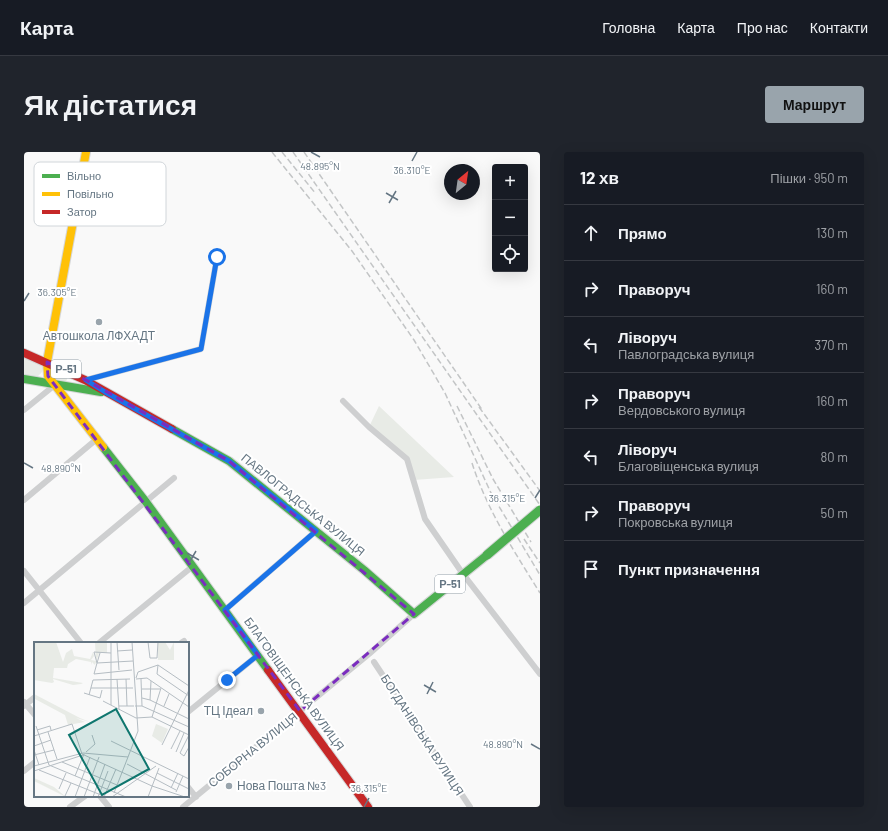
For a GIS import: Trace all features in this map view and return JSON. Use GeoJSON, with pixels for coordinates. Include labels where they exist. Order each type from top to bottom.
{"type":"FeatureCollection","features":[{"type":"Feature","properties":{"kind":"street"},"geometry":{"type":"LineString","coordinates":[[84,162],[86,152]]}},
{"type":"Feature","properties":{"kind":"street"},"geometry":{"type":"LineString","coordinates":[[47,362],[72,226]]}},
{"type":"Feature","properties":{"kind":"street"},"geometry":{"type":"LineString","coordinates":[[86,380],[201,349],[217,257]]}},
{"type":"Feature","properties":{"kind":"street","name":"ПАВЛОГРАДСЬКА ВУЛИЦЯ"},"geometry":{"type":"LineString","coordinates":[[24,353],[64,368],[229,461],[364,570],[414,614]]}},
{"type":"Feature","properties":{"kind":"street","name":"БЛАГОВІЩЕНСЬКА ВУЛИЦЯ"},"geometry":{"type":"LineString","coordinates":[[47,362],[48,376],[56,384],[146,502],[300,711],[368,807]]}},
{"type":"Feature","properties":{"kind":"street","name":"ПАВЛОГРАДСЬКА ВУЛИЦЯ"},"geometry":{"type":"LineString","coordinates":[[24,379],[105,392]]}},
{"type":"Feature","properties":{"kind":"street"},"geometry":{"type":"LineString","coordinates":[[24,410],[56,384]]}},
{"type":"Feature","properties":{"kind":"street"},"geometry":{"type":"LineString","coordinates":[[343,401],[369,427],[407,459],[426,519],[462,574],[540,674]]}},
{"type":"Feature","properties":{"kind":"street"},"geometry":{"type":"LineString","coordinates":[[24,500],[98,438]]}},
{"type":"Feature","properties":{"kind":"street"},"geometry":{"type":"LineString","coordinates":[[24,603],[174,478]]}},
{"type":"Feature","properties":{"kind":"street","name":"Р-51"},"geometry":{"type":"LineString","coordinates":[[414,614],[540,510]]}},
{"type":"Feature","properties":{"kind":"street"},"geometry":{"type":"LineString","coordinates":[[225,610],[316,531]]}},
{"type":"Feature","properties":{"kind":"street"},"geometry":{"type":"LineString","coordinates":[[100,642],[193,566]]}},
{"type":"Feature","properties":{"kind":"street"},"geometry":{"type":"LineString","coordinates":[[24,571],[80,642]]}},
{"type":"Feature","properties":{"kind":"street","name":"СОБОРНА ВУЛИЦЯ"},"geometry":{"type":"LineString","coordinates":[[183,807],[300,711],[414,614]]}},
{"type":"Feature","properties":{"kind":"street"},"geometry":{"type":"LineString","coordinates":[[189,711],[258,655]]}},
{"type":"Feature","properties":{"kind":"street","name":"БОГДАНІВСЬКА ВУЛИЦЯ"},"geometry":{"type":"LineString","coordinates":[[374,662],[470,807]]}},
{"type":"Feature","properties":{"kind":"street"},"geometry":{"type":"LineString","coordinates":[[34,697],[25,704],[34,714]]}},
{"type":"Feature","properties":{"kind":"street"},"geometry":{"type":"LineString","coordinates":[[24,771],[34,763]]}},
{"type":"Feature","properties":{"kind":"street"},"geometry":{"type":"LineString","coordinates":[[189,788],[196,797]]}},
{"type":"Feature","properties":{"kind":"street"},"geometry":{"type":"LineString","coordinates":[[70,807],[84,797]]}},
{"type":"Feature","properties":{"kind":"street"},"geometry":{"type":"LineString","coordinates":[[101,797],[109,807]]}},
{"type":"Feature","properties":{"kind":"highlighted area"},"geometry":{"type":"Polygon","coordinates":[[[47,362],[86,380],[229,461],[414,614],[300,711],[48,376],[47,362]]]}},
{"type":"Feature","properties":{"kind":"shaded area"},"geometry":{"type":"Polygon","coordinates":[[[24,357],[44,365],[42,372],[37,377],[24,375],[24,357]]]}},
{"type":"Feature","properties":{"kind":"shaded area"},"geometry":{"type":"Polygon","coordinates":[[[53,368],[68,376],[66,382],[61,383],[55,379],[51,371],[53,368]]]}},
{"type":"Feature","properties":{"kind":"shaded area"},"geometry":{"type":"Polygon","coordinates":[[[379,406],[454,477],[414,480],[407,459],[369,427],[379,406]]]}},
{"type":"Feature","properties":{"kind":"railway"},"geometry":{"type":"LineString","coordinates":[[272,152],[352,251],[414,340],[445,393],[491,493],[540,575]]}},
{"type":"Feature","properties":{"kind":"railway"},"geometry":{"type":"LineString","coordinates":[[282,152],[316,194]]}},
{"type":"Feature","properties":{"kind":"railway"},"geometry":{"type":"LineString","coordinates":[[293,152],[540,505]]}},
{"type":"Feature","properties":{"kind":"railway"},"geometry":{"type":"LineString","coordinates":[[304,152],[483,411]]}},
{"type":"Feature","properties":{"kind":"railway"},"geometry":{"type":"LineString","coordinates":[[457,406],[493,479],[531,542]]}},
{"type":"Feature","properties":{"kind":"railway"},"geometry":{"type":"LineString","coordinates":[[479,407],[540,491]]}},
{"type":"Feature","properties":{"kind":"railway"},"geometry":{"type":"LineString","coordinates":[[472,463],[493,514],[540,593]]}},
{"type":"Feature","properties":{"kind":"railway"},"geometry":{"type":"LineString","coordinates":[[524,539],[540,563]]}},
{"type":"Feature","properties":{"kind":"traffic: fast"},"geometry":{"type":"LineString","coordinates":[[24,379],[101,392]]}},
{"type":"Feature","properties":{"kind":"traffic: fast"},"geometry":{"type":"LineString","coordinates":[[172,429],[229,461],[364,570],[414,614],[487,555]]}},
{"type":"Feature","properties":{"kind":"traffic: fast"},"geometry":{"type":"LineString","coordinates":[[103,447],[146,502],[268,670]]}},
{"type":"Feature","properties":{"kind":"traffic: fast"},"geometry":{"type":"LineString","coordinates":[[487,555],[540,510]]}},
{"type":"Feature","properties":{"kind":"traffic: slow"},"geometry":{"type":"LineString","coordinates":[[84,162],[86,152]]}},
{"type":"Feature","properties":{"kind":"traffic: slow"},"geometry":{"type":"LineString","coordinates":[[72,226],[47,362],[48,376],[103,447]]}},
{"type":"Feature","properties":{"kind":"traffic: jam"},"geometry":{"type":"LineString","coordinates":[[24,353],[85,380],[172,429]]}},
{"type":"Feature","properties":{"kind":"traffic: jam"},"geometry":{"type":"LineString","coordinates":[[268,670],[368,807]]}},
{"type":"Feature","properties":{"kind":"place","name":"Автошкола ЛФХАДТ"},"geometry":{"type":"Point","coordinates":[99,322]}},
{"type":"Feature","properties":{"kind":"place","name":"ТЦ Ідеал"},"geometry":{"type":"Point","coordinates":[261,711]}},
{"type":"Feature","properties":{"kind":"place","name":"Нова Пошта №3"},"geometry":{"type":"Point","coordinates":[229,786]}},
{"type":"Feature","properties":{"kind":"route"},"geometry":{"type":"LineString","coordinates":[[217,257],[201,349],[86,380],[229,461],[316,531],[225,610],[258,655],[227,680]]}}]}
